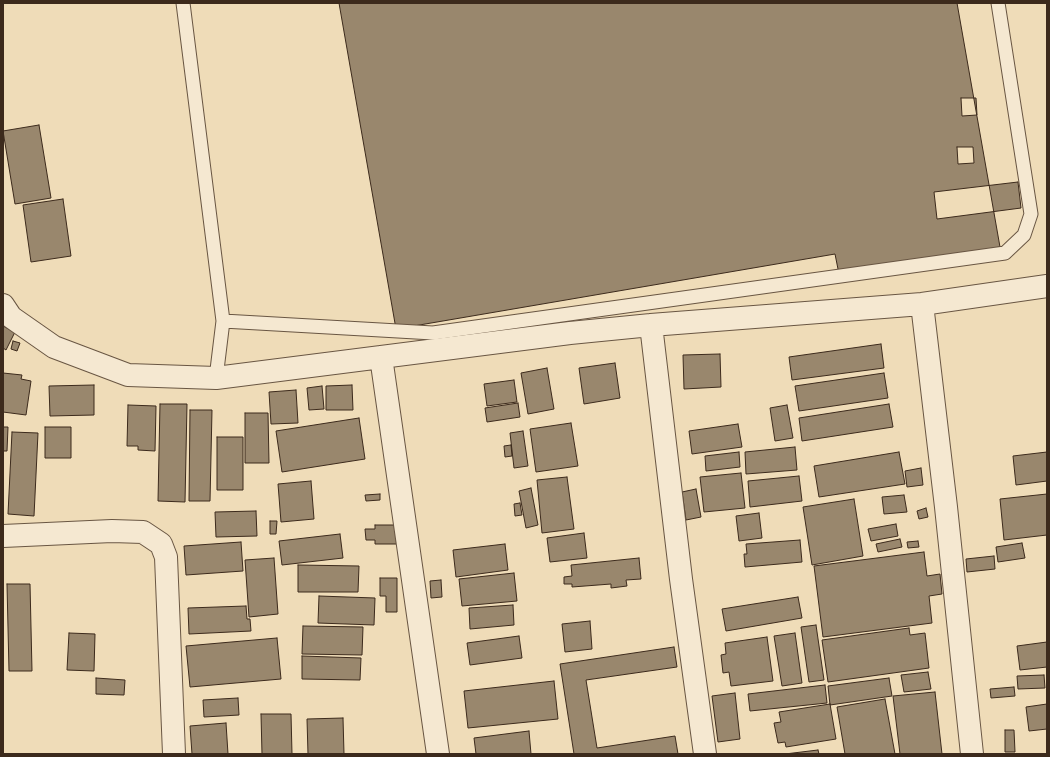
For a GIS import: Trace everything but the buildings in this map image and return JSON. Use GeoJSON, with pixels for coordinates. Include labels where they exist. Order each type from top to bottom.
{"type":"FeatureCollection","features":[{"type":"Feature","properties":{"kind":"street"},"geometry":{"type":"LineString","coordinates":[[3,305],[11,317],[54,347],[128,375],[216,378],[570,333],[651,325],[922,304],[1047,286]]}},
{"type":"Feature","properties":{"kind":"street"},"geometry":{"type":"LineString","coordinates":[[922,304],[946,506],[972,754]]}},
{"type":"Feature","properties":{"kind":"street"},"geometry":{"type":"LineString","coordinates":[[651,325],[681,579],[705,754]]}},
{"type":"Feature","properties":{"kind":"street"},"geometry":{"type":"LineString","coordinates":[[381,356],[438,754]]}},
{"type":"Feature","properties":{"kind":"street"},"geometry":{"type":"LineString","coordinates":[[3,536],[112,531],[143,532],[161,544],[166,557],[174,754]]}},
{"type":"Feature","properties":{"kind":"lane"},"geometry":{"type":"LineString","coordinates":[[183,3],[223,321],[216,378]]}},
{"type":"Feature","properties":{"kind":"lane"},"geometry":{"type":"LineString","coordinates":[[223,321],[433,333],[1005,253],[1024,234],[1031,214],[998,3]]}}]}
